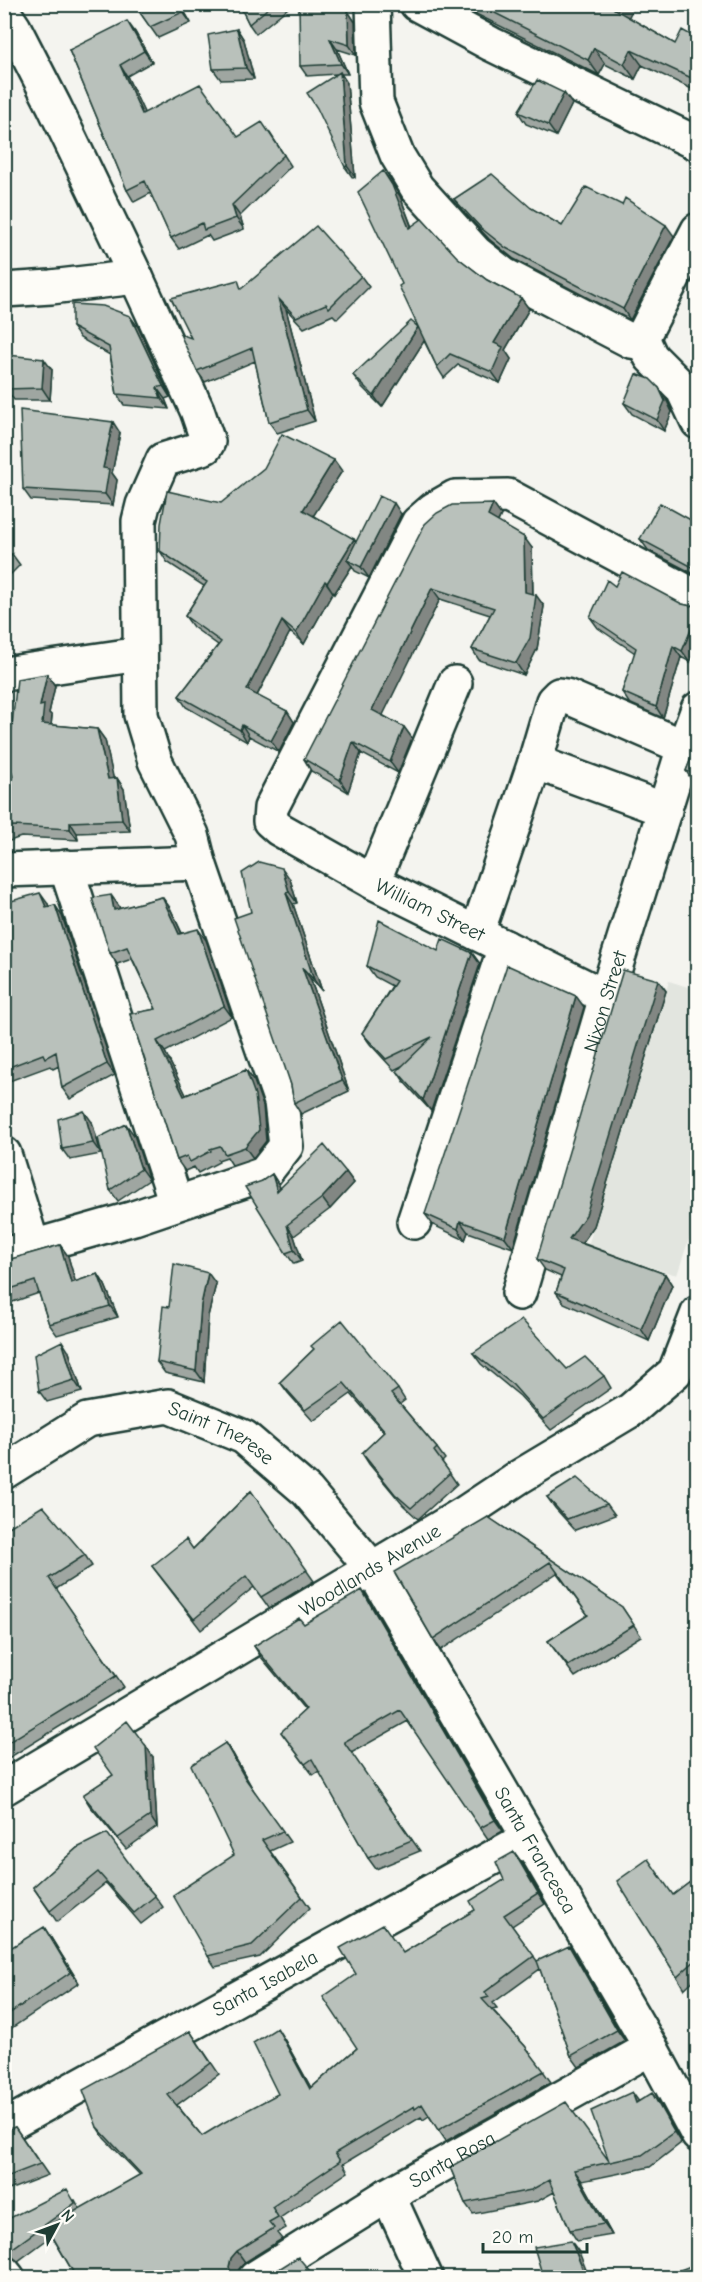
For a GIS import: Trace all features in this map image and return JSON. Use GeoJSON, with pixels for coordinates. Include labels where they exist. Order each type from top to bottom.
{"type":"FeatureCollection","features":[{"type":"Feature","properties":{"kind":"street"},"geometry":{"type":"LineString","coordinates":[[373,4],[376,102],[397,154],[417,188],[476,253],[504,275],[631,341],[637,342],[642,338],[698,230]]}},
{"type":"Feature","properties":{"kind":"street"},"geometry":{"type":"LineString","coordinates":[[417,4],[491,45],[698,144]]}},
{"type":"Feature","properties":{"kind":"street"},"geometry":{"type":"LineString","coordinates":[[4,13],[54,106],[136,277],[197,410],[208,442],[205,447],[163,460],[143,505],[139,521],[137,546],[141,625],[141,715],[165,782],[192,835],[199,863],[281,1102],[286,1146],[264,1173],[176,1203],[19,1251],[4,1154]]}},
{"type":"Feature","properties":{"kind":"street"},"geometry":{"type":"LineString","coordinates":[[4,290],[136,277]]}},
{"type":"Feature","properties":{"kind":"street"},"geometry":{"type":"LineString","coordinates":[[642,338],[651,357],[682,388],[698,422]]}},
{"type":"Feature","properties":{"kind":"street","name":"William Street"},"geometry":{"type":"LineString","coordinates":[[606,997],[373,882],[279,829],[270,821],[271,808],[418,523],[434,509],[455,497],[508,496],[698,598]]}},
{"type":"Feature","properties":{"kind":"street"},"geometry":{"type":"LineString","coordinates":[[4,674],[140,654]]}},
{"type":"Feature","properties":{"kind":"street"},"geometry":{"type":"LineString","coordinates":[[373,882],[455,683]]}},
{"type":"Feature","properties":{"kind":"street"},"geometry":{"type":"LineString","coordinates":[[414,1222],[553,701],[559,695],[566,696],[684,747]]}},
{"type":"Feature","properties":{"kind":"street","name":"Nixon Street"},"geometry":{"type":"LineString","coordinates":[[519,1293],[606,997],[698,709]]}},
{"type":"Feature","properties":{"kind":"street"},"geometry":{"type":"LineString","coordinates":[[535,762],[665,810]]}},
{"type":"Feature","properties":{"kind":"street"},"geometry":{"type":"LineString","coordinates":[[4,870],[199,863]]}},
{"type":"Feature","properties":{"kind":"street"},"geometry":{"type":"LineString","coordinates":[[66,867],[176,1203]]}},
{"type":"Feature","properties":{"kind":"street","name":"Woodlands Avenue"},"geometry":{"type":"LineString","coordinates":[[4,1788],[465,1513],[519,1477],[631,1410],[675,1372],[698,1313]]}},
{"type":"Feature","properties":{"kind":"street","name":"Saint Therese"},"geometry":{"type":"LineString","coordinates":[[4,1472],[87,1420],[168,1406],[244,1437],[307,1491],[371,1568]]}},
{"type":"Feature","properties":{"kind":"street","name":"Santa Francesca"},"geometry":{"type":"LineString","coordinates":[[371,1568],[651,2048],[698,2135]]}},
{"type":"Feature","properties":{"kind":"street","name":"Santa Isabela"},"geometry":{"type":"LineString","coordinates":[[4,2127],[528,1838]]}},
{"type":"Feature","properties":{"kind":"street","name":"Santa Rosa"},"geometry":{"type":"LineString","coordinates":[[255,2277],[388,2195],[651,2048]]}},
{"type":"Feature","properties":{"kind":"street"},"geometry":{"type":"LineString","coordinates":[[388,2195],[426,2277]]}},
{"type":"Feature","properties":{"kind":"street"},"geometry":{"type":"LineString","coordinates":[[4,2273],[8,2277]]}},
{"type":"Feature","properties":{"kind":"shaded area"},"geometry":{"type":"Polygon","coordinates":[[[669,981],[697,990],[697,1215],[677,1275],[587,1249],[669,981]]]}},
{"type":"Feature","properties":{"kind":"building"},"geometry":{"type":"Polygon","coordinates":[[[134,4],[178,4],[183,12],[150,27],[134,4]]]}},
{"type":"Feature","properties":{"kind":"building"},"geometry":{"type":"Polygon","coordinates":[[[239,4],[273,4],[249,24],[239,4]]]}},
{"type":"Feature","properties":{"kind":"building"},"geometry":{"type":"Polygon","coordinates":[[[299,4],[342,4],[348,11],[349,45],[330,39],[341,64],[300,66],[299,4]]]}},
{"type":"Feature","properties":{"kind":"building"},"geometry":{"type":"Polygon","coordinates":[[[477,4],[616,4],[614,9],[675,44],[682,30],[698,39],[698,81],[631,50],[624,64],[594,48],[588,60],[477,4]]]}},
{"type":"Feature","properties":{"kind":"building"},"geometry":{"type":"Polygon","coordinates":[[[127,21],[144,51],[120,65],[142,114],[200,84],[238,137],[262,122],[284,155],[232,205],[236,218],[204,230],[202,223],[171,238],[145,181],[127,190],[69,50],[127,21]]]}},
{"type":"Feature","properties":{"kind":"building"},"geometry":{"type":"Polygon","coordinates":[[[237,29],[246,68],[213,69],[208,35],[237,29]]]}},
{"type":"Feature","properties":{"kind":"building"},"geometry":{"type":"Polygon","coordinates":[[[340,72],[347,166],[345,167],[317,108],[307,93],[340,72]]]}},
{"type":"Feature","properties":{"kind":"building"},"geometry":{"type":"Polygon","coordinates":[[[537,80],[564,93],[548,125],[518,112],[537,80]]]}},
{"type":"Feature","properties":{"kind":"building"},"geometry":{"type":"Polygon","coordinates":[[[383,171],[392,185],[409,228],[422,219],[457,257],[487,280],[521,298],[494,343],[503,347],[492,372],[450,354],[437,367],[399,286],[402,284],[358,192],[383,171]]]}},
{"type":"Feature","properties":{"kind":"building"},"geometry":{"type":"Polygon","coordinates":[[[492,174],[531,208],[562,226],[586,187],[622,205],[625,198],[666,225],[623,309],[506,248],[481,228],[454,199],[492,174]]]}},
{"type":"Feature","properties":{"kind":"building"},"geometry":{"type":"Polygon","coordinates":[[[316,226],[361,276],[329,308],[326,304],[296,317],[278,298],[307,410],[269,422],[252,348],[197,371],[180,334],[191,338],[171,298],[238,280],[241,289],[316,226]]]}},
{"type":"Feature","properties":{"kind":"building"},"geometry":{"type":"Polygon","coordinates":[[[72,304],[103,306],[130,316],[163,386],[157,388],[161,398],[117,394],[109,347],[72,327],[72,304]]]}},
{"type":"Feature","properties":{"kind":"building"},"geometry":{"type":"Polygon","coordinates":[[[411,321],[418,327],[374,396],[353,375],[411,321]]]}},
{"type":"Feature","properties":{"kind":"building"},"geometry":{"type":"Polygon","coordinates":[[[8,355],[44,359],[42,388],[6,389],[8,355]]]}},
{"type":"Feature","properties":{"kind":"building"},"geometry":{"type":"Polygon","coordinates":[[[636,374],[650,379],[659,388],[665,401],[657,420],[624,403],[636,374]]]}},
{"type":"Feature","properties":{"kind":"building"},"geometry":{"type":"Polygon","coordinates":[[[20,410],[113,422],[103,468],[109,469],[105,494],[23,489],[20,410]]]}},
{"type":"Feature","properties":{"kind":"building"},"geometry":{"type":"Polygon","coordinates":[[[282,434],[334,460],[303,510],[354,539],[327,583],[325,581],[296,633],[282,621],[247,690],[287,711],[271,741],[242,725],[240,730],[179,696],[221,642],[185,616],[207,582],[160,551],[161,524],[167,491],[221,503],[264,468],[282,434]]]}},
{"type":"Feature","properties":{"kind":"building"},"geometry":{"type":"Polygon","coordinates":[[[379,496],[394,503],[361,567],[347,560],[379,496]]]}},
{"type":"Feature","properties":{"kind":"building"},"geometry":{"type":"Polygon","coordinates":[[[660,503],[698,524],[698,570],[640,539],[660,503]]]}},
{"type":"Feature","properties":{"kind":"building"},"geometry":{"type":"Polygon","coordinates":[[[493,504],[488,516],[524,537],[525,592],[536,595],[530,638],[516,663],[472,649],[494,608],[432,588],[372,710],[404,727],[390,762],[353,742],[340,780],[304,759],[425,524],[437,513],[452,505],[493,504]]]}},
{"type":"Feature","properties":{"kind":"building"},"geometry":{"type":"Polygon","coordinates":[[[12,554],[4,562],[4,556],[12,554]]]}},
{"type":"Feature","properties":{"kind":"building"},"geometry":{"type":"Polygon","coordinates":[[[622,572],[682,604],[691,606],[698,603],[698,613],[682,651],[673,646],[656,707],[622,692],[636,648],[590,617],[607,580],[615,586],[622,572]]]}},
{"type":"Feature","properties":{"kind":"building"},"geometry":{"type":"Polygon","coordinates":[[[47,674],[40,706],[44,705],[42,724],[97,729],[108,779],[117,778],[122,820],[70,822],[70,829],[13,826],[4,829],[4,781],[13,778],[12,772],[7,771],[17,679],[47,674]]]}},
{"type":"Feature","properties":{"kind":"building"},"geometry":{"type":"Polygon","coordinates":[[[698,741],[698,774],[686,771],[698,741]]]}},
{"type":"Feature","properties":{"kind":"building"},"geometry":{"type":"Polygon","coordinates":[[[259,862],[282,868],[289,892],[286,893],[314,980],[302,967],[342,1080],[294,1103],[291,1085],[234,918],[251,912],[242,873],[259,862]]]}},
{"type":"Feature","properties":{"kind":"building"},"geometry":{"type":"Polygon","coordinates":[[[40,893],[46,907],[55,905],[107,1064],[62,1088],[56,1052],[45,1058],[43,1054],[4,1069],[4,936],[9,935],[4,924],[4,903],[40,893]]]}},
{"type":"Feature","properties":{"kind":"building"},"geometry":{"type":"Polygon","coordinates":[[[111,895],[114,910],[162,897],[179,934],[198,929],[224,1006],[157,1041],[184,1096],[246,1070],[255,1095],[259,1130],[245,1147],[225,1154],[220,1146],[210,1149],[211,1151],[190,1162],[187,1156],[177,1160],[130,1014],[156,1009],[127,947],[110,953],[92,898],[111,895]]]}},
{"type":"Feature","properties":{"kind":"building"},"geometry":{"type":"Polygon","coordinates":[[[379,920],[438,951],[442,939],[472,953],[423,1100],[397,1071],[432,1037],[386,1059],[362,1033],[396,981],[367,966],[379,920]]]}},
{"type":"Feature","properties":{"kind":"building"},"geometry":{"type":"Polygon","coordinates":[[[507,965],[576,996],[505,1237],[460,1221],[458,1229],[425,1214],[507,965]]]}},
{"type":"Feature","properties":{"kind":"building"},"geometry":{"type":"Polygon","coordinates":[[[623,970],[658,980],[586,1215],[569,1239],[665,1274],[641,1329],[556,1292],[564,1270],[537,1259],[623,970]]]}},
{"type":"Feature","properties":{"kind":"building"},"geometry":{"type":"Polygon","coordinates":[[[84,1111],[93,1143],[62,1149],[58,1119],[84,1111]]]}},
{"type":"Feature","properties":{"kind":"building"},"geometry":{"type":"Polygon","coordinates":[[[126,1124],[141,1169],[110,1190],[98,1138],[126,1124]]]}},
{"type":"Feature","properties":{"kind":"building"},"geometry":{"type":"Polygon","coordinates":[[[324,1145],[346,1172],[322,1198],[287,1225],[294,1250],[286,1253],[245,1187],[262,1181],[272,1174],[277,1191],[324,1145]]]}},
{"type":"Feature","properties":{"kind":"building"},"geometry":{"type":"Polygon","coordinates":[[[60,1245],[71,1283],[98,1274],[110,1306],[49,1324],[35,1281],[4,1291],[4,1261],[60,1245]]]}},
{"type":"Feature","properties":{"kind":"building"},"geometry":{"type":"Polygon","coordinates":[[[174,1264],[208,1273],[201,1305],[196,1371],[157,1362],[163,1306],[169,1307],[174,1264]]]}},
{"type":"Feature","properties":{"kind":"building"},"geometry":{"type":"Polygon","coordinates":[[[342,1320],[398,1389],[391,1394],[437,1448],[434,1451],[450,1473],[411,1508],[395,1494],[362,1453],[385,1431],[344,1383],[305,1410],[280,1382],[314,1349],[311,1346],[342,1320]]]}},
{"type":"Feature","properties":{"kind":"building"},"geometry":{"type":"Polygon","coordinates":[[[522,1320],[567,1369],[585,1357],[604,1376],[543,1419],[513,1385],[473,1353],[522,1320]]]}},
{"type":"Feature","properties":{"kind":"building"},"geometry":{"type":"Polygon","coordinates":[[[62,1341],[74,1380],[39,1391],[34,1355],[62,1341]]]}},
{"type":"Feature","properties":{"kind":"building"},"geometry":{"type":"Polygon","coordinates":[[[577,1478],[607,1504],[567,1519],[547,1497],[577,1478]]]}},
{"type":"Feature","properties":{"kind":"building"},"geometry":{"type":"Polygon","coordinates":[[[251,1491],[307,1570],[261,1597],[246,1576],[194,1619],[152,1566],[186,1539],[193,1549],[251,1491]]]}},
{"type":"Feature","properties":{"kind":"building"},"geometry":{"type":"Polygon","coordinates":[[[43,1506],[85,1555],[49,1578],[116,1676],[4,1745],[4,1530],[43,1506]]]}},
{"type":"Feature","properties":{"kind":"building"},"geometry":{"type":"Polygon","coordinates":[[[488,1517],[622,1607],[634,1625],[568,1666],[548,1641],[588,1615],[550,1562],[433,1639],[394,1572],[488,1517]]]}},
{"type":"Feature","properties":{"kind":"building"},"geometry":{"type":"Polygon","coordinates":[[[362,1590],[495,1820],[480,1828],[400,1710],[344,1742],[412,1840],[368,1858],[312,1759],[305,1764],[281,1732],[306,1709],[254,1646],[299,1618],[304,1624],[362,1590]]]}},
{"type":"Feature","properties":{"kind":"building"},"geometry":{"type":"Polygon","coordinates":[[[127,1721],[146,1746],[150,1816],[118,1838],[83,1795],[113,1775],[93,1748],[127,1721]]]}},
{"type":"Feature","properties":{"kind":"building"},"geometry":{"type":"Polygon","coordinates":[[[225,1743],[245,1778],[283,1831],[262,1840],[302,1897],[252,1945],[208,1956],[173,1895],[234,1855],[191,1765],[225,1743]]]}},
{"type":"Feature","properties":{"kind":"building"},"geometry":{"type":"Polygon","coordinates":[[[107,1833],[155,1896],[134,1913],[98,1872],[50,1911],[33,1887],[77,1848],[107,1833]]]}},
{"type":"Feature","properties":{"kind":"building"},"geometry":{"type":"Polygon","coordinates":[[[514,1852],[538,1893],[504,1915],[534,1956],[485,1992],[489,1997],[482,1999],[525,2046],[544,2071],[438,2130],[422,2104],[415,2109],[414,2106],[335,2153],[340,2161],[272,2207],[278,2217],[269,2222],[274,2228],[237,2251],[231,2258],[229,2267],[232,2277],[76,2277],[47,2227],[141,2174],[97,2127],[83,2090],[190,2031],[211,2063],[168,2095],[202,2136],[278,2094],[253,2043],[277,2028],[310,2089],[357,2048],[323,1997],[356,1974],[340,1948],[383,1924],[403,1953],[475,1910],[470,1901],[504,1880],[496,1862],[514,1852]]]}},
{"type":"Feature","properties":{"kind":"building"},"geometry":{"type":"Polygon","coordinates":[[[648,1859],[673,1895],[698,1876],[698,1958],[677,1977],[617,1881],[648,1859]]]}},
{"type":"Feature","properties":{"kind":"building"},"geometry":{"type":"Polygon","coordinates":[[[44,1927],[71,1972],[4,2017],[4,1952],[44,1927]]]}},
{"type":"Feature","properties":{"kind":"building"},"geometry":{"type":"Polygon","coordinates":[[[569,1946],[617,2030],[571,2056],[537,1961],[569,1946]]]}},
{"type":"Feature","properties":{"kind":"building"},"geometry":{"type":"Polygon","coordinates":[[[632,2092],[636,2103],[652,2093],[674,2132],[642,2155],[574,2170],[604,2224],[570,2230],[549,2180],[531,2190],[465,2203],[450,2167],[566,2102],[609,2161],[591,2111],[632,2092]]]}},
{"type":"Feature","properties":{"kind":"building"},"geometry":{"type":"Polygon","coordinates":[[[15,2127],[40,2164],[4,2178],[4,2131],[15,2127]]]}},
{"type":"Feature","properties":{"kind":"building"},"geometry":{"type":"Polygon","coordinates":[[[67,2189],[75,2203],[10,2250],[4,2246],[4,2221],[67,2189]]]}},
{"type":"Feature","properties":{"kind":"building"},"geometry":{"type":"Polygon","coordinates":[[[571,2241],[586,2277],[543,2277],[534,2247],[571,2241]]]}},
{"type":"Feature","properties":{"kind":"building"},"geometry":{"type":"Polygon","coordinates":[[[298,2257],[315,2277],[266,2277],[298,2257]]]}},
{"type":"Feature","properties":{"kind":"building"},"geometry":{"type":"Polygon","coordinates":[[[698,2263],[698,2277],[676,2277],[675,2272],[698,2263]]]}}]}
